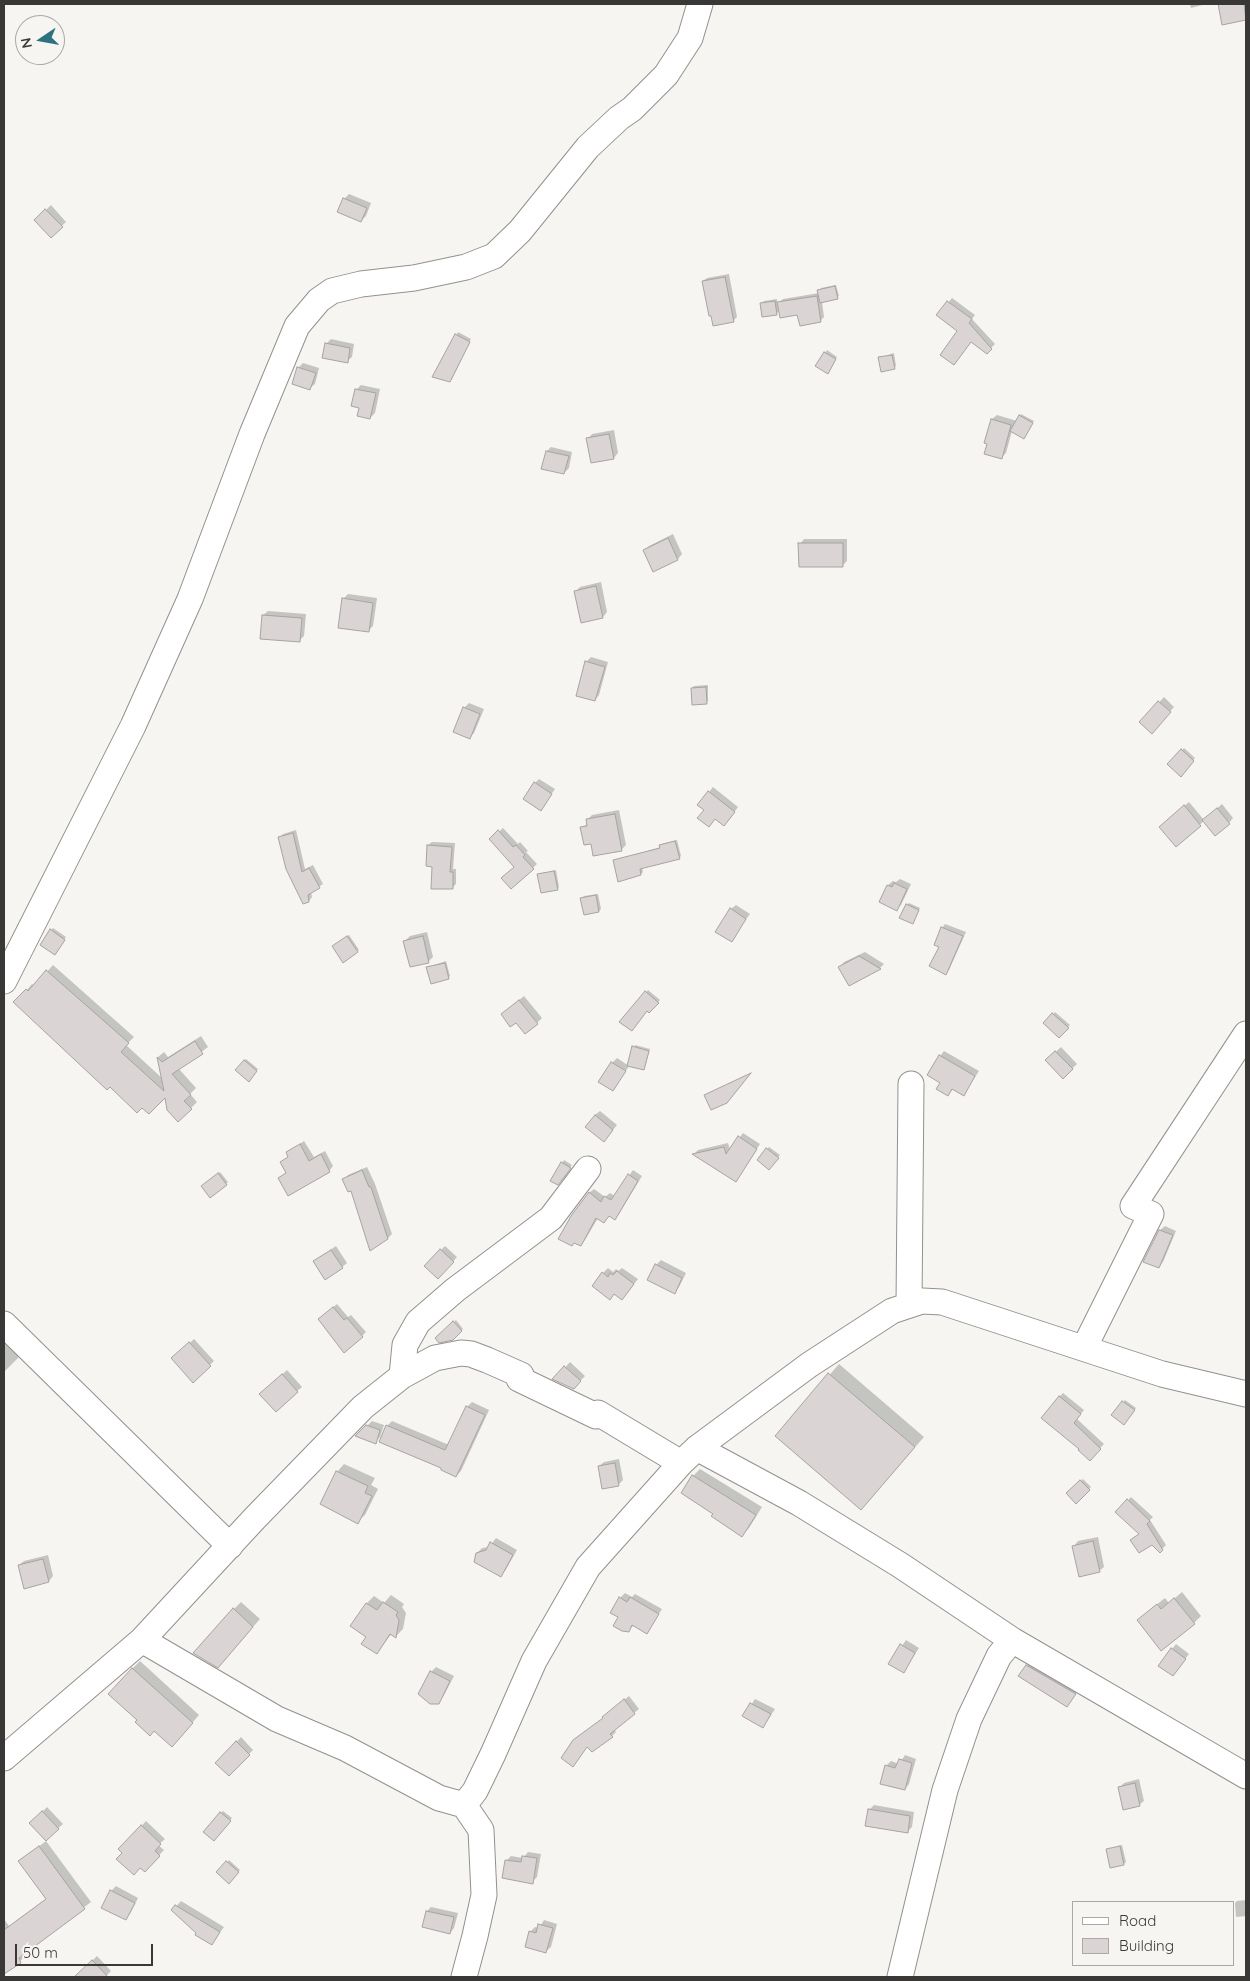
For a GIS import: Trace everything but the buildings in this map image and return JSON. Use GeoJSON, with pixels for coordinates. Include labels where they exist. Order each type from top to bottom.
{"type":"FeatureCollection","features":[{"type":"Feature","properties":{"kind":"street"},"geometry":{"type":"LineString","coordinates":[[4,981],[133,726],[186,608],[252,434],[298,326],[319,300],[332,290],[361,284],[414,278],[466,267],[494,256],[520,232],[588,147],[639,103],[666,75],[690,38],[700,4]]}},
{"type":"Feature","properties":{"kind":"street"},"geometry":{"type":"LineString","coordinates":[[1084,1348],[1151,1214],[1133,1206],[1246,1034]]}},
{"type":"Feature","properties":{"kind":"street"},"geometry":{"type":"LineString","coordinates":[[909,1305],[911,1084]]}},
{"type":"Feature","properties":{"kind":"street"},"geometry":{"type":"LineString","coordinates":[[402,1376],[405,1345],[418,1322],[455,1290],[551,1218],[588,1169]]}},
{"type":"Feature","properties":{"kind":"street"},"geometry":{"type":"LineString","coordinates":[[464,1805],[475,1791],[493,1754],[534,1661],[588,1567],[689,1455],[809,1365],[892,1312],[922,1301],[942,1302],[1162,1374],[1246,1394]]}},
{"type":"Feature","properties":{"kind":"street"},"geometry":{"type":"LineString","coordinates":[[4,1324],[230,1546]]}},
{"type":"Feature","properties":{"kind":"street"},"geometry":{"type":"LineString","coordinates":[[4,1758],[142,1640],[363,1407],[402,1376],[435,1358],[448,1355],[471,1354],[521,1375],[519,1379],[596,1416],[598,1413],[799,1503],[900,1565],[1012,1640],[1246,1776]]}},
{"type":"Feature","properties":{"kind":"street"},"geometry":{"type":"LineString","coordinates":[[142,1640],[277,1719],[345,1748],[439,1798],[464,1805],[481,1830],[484,1895],[464,1977]]}},
{"type":"Feature","properties":{"kind":"street"},"geometry":{"type":"LineString","coordinates":[[900,1977],[945,1790],[969,1719],[999,1656],[1012,1640]]}}]}
